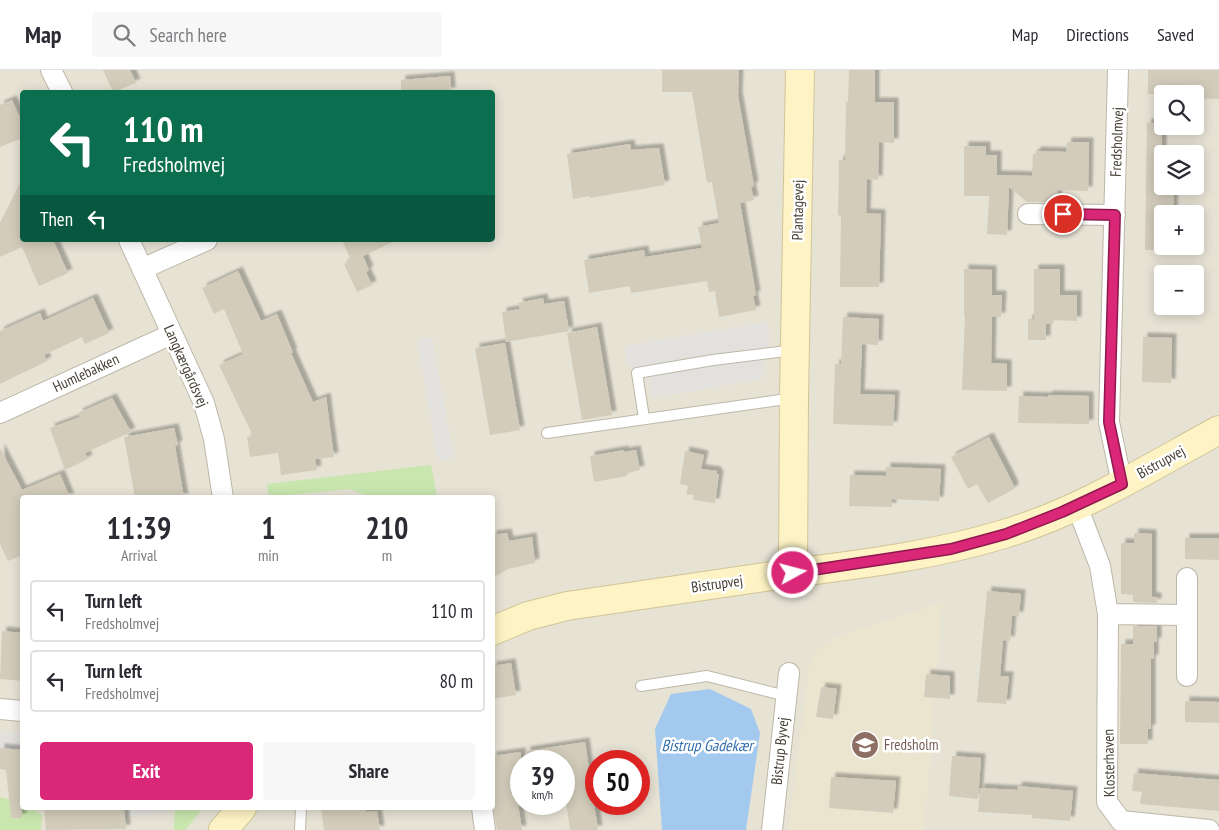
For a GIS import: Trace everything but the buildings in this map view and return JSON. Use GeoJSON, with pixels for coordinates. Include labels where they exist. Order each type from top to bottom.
{"type":"FeatureCollection","features":[{"type":"Feature","properties":{"kind":"main road","name":"Plantagevej"},"geometry":{"type":"LineString","coordinates":[[793,573],[800,70]]}},
{"type":"Feature","properties":{"kind":"main road","name":"Bistrupvej"},"geometry":{"type":"LineString","coordinates":[[495,629],[528,616],[567,606],[951,549],[1006,534],[1077,506],[1122,484],[1219,430]]}},
{"type":"Feature","properties":{"kind":"main road"},"geometry":{"type":"LineString","coordinates":[[223,830],[240,810]]}},
{"type":"Feature","properties":{"kind":"street"},"geometry":{"type":"LineString","coordinates":[[51,70],[61,90]]}},
{"type":"Feature","properties":{"kind":"street","name":"Fredsholmvej"},"geometry":{"type":"LineString","coordinates":[[1118,70],[1109,422],[1122,484]]}},
{"type":"Feature","properties":{"kind":"street"},"geometry":{"type":"LineString","coordinates":[[1028,214],[1115,215]]}},
{"type":"Feature","properties":{"kind":"street","name":"Langkærgårdsvej"},"geometry":{"type":"LineString","coordinates":[[130,242],[204,403],[214,438],[223,495]]}},
{"type":"Feature","properties":{"kind":"street"},"geometry":{"type":"LineString","coordinates":[[142,269],[203,242]]}},
{"type":"Feature","properties":{"kind":"street","name":"Humlebakken"},"geometry":{"type":"LineString","coordinates":[[0,413],[172,334]]}},
{"type":"Feature","properties":{"kind":"street","name":"Klosterhaven"},"geometry":{"type":"LineString","coordinates":[[1077,506],[1100,566],[1108,614],[1107,802],[1122,821],[1209,830]]}},
{"type":"Feature","properties":{"kind":"street"},"geometry":{"type":"LineString","coordinates":[[1187,578],[1187,676]]}},
{"type":"Feature","properties":{"kind":"street"},"geometry":{"type":"LineString","coordinates":[[1108,614],[1187,615]]}},
{"type":"Feature","properties":{"kind":"street","name":"Bistrup Byvej"},"geometry":{"type":"LineString","coordinates":[[772,830],[789,673]]}},
{"type":"Feature","properties":{"kind":"street"},"geometry":{"type":"LineString","coordinates":[[0,709],[20,711]]}},
{"type":"Feature","properties":{"kind":"street"},"geometry":{"type":"LineString","coordinates":[[482,810],[485,830]]}},
{"type":"Feature","properties":{"kind":"lane"},"geometry":{"type":"LineString","coordinates":[[644,418],[637,373],[713,360],[795,350]]}},
{"type":"Feature","properties":{"kind":"lane"},"geometry":{"type":"LineString","coordinates":[[547,432],[794,398]]}},
{"type":"Feature","properties":{"kind":"lane"},"geometry":{"type":"LineString","coordinates":[[641,686],[707,676],[786,696]]}},
{"type":"Feature","properties":{"kind":"lane"},"geometry":{"type":"LineString","coordinates":[[300,830],[301,810]]}},
{"type":"Feature","properties":{"kind":"shaded area"},"geometry":{"type":"Polygon","coordinates":[[[0,70],[1219,70],[1219,830],[0,830],[0,70]]]}},
{"type":"Feature","properties":{"kind":"shaded area"},"geometry":{"type":"Polygon","coordinates":[[[767,322],[770,338],[761,379],[653,398],[650,382],[627,364],[625,346],[767,322]]]}},
{"type":"Feature","properties":{"kind":"shaded area"},"geometry":{"type":"Polygon","coordinates":[[[432,338],[454,458],[438,461],[417,339],[432,338]]]}},
{"type":"Feature","properties":{"kind":"shaded area","name":"Fredsholm"},"geometry":{"type":"Polygon","coordinates":[[[942,602],[925,828],[923,830],[788,830],[810,661],[822,645],[837,636],[942,602]]]}},
{"type":"Feature","properties":{"kind":"shaded area"},"geometry":{"type":"Polygon","coordinates":[[[0,731],[20,733],[20,750],[0,748],[0,731]]]}},
{"type":"Feature","properties":{"kind":"shaded area"},"geometry":{"type":"Polygon","coordinates":[[[127,810],[168,810],[167,813],[128,816],[127,810]]]}},
{"type":"Feature","properties":{"kind":"green space"},"geometry":{"type":"Polygon","coordinates":[[[431,465],[437,495],[364,495],[350,489],[289,495],[269,495],[267,484],[431,465]]]}},
{"type":"Feature","properties":{"kind":"green space"},"geometry":{"type":"Polygon","coordinates":[[[0,797],[20,802],[20,810],[35,810],[42,815],[41,830],[0,830],[0,797]]]}},
{"type":"Feature","properties":{"kind":"green space"},"geometry":{"type":"Polygon","coordinates":[[[175,810],[201,810],[185,830],[174,830],[175,810]]]}},
{"type":"Feature","properties":{"kind":"water","name":"Bistrup Gadekær"},"geometry":{"type":"Polygon","coordinates":[[[710,689],[751,709],[760,733],[746,830],[662,830],[655,729],[671,694],[710,689]]]}},
{"type":"Feature","properties":{"kind":"place","name":"Fredsholm"},"geometry":{"type":"Point","coordinates":[865,745]}},
{"type":"Feature","properties":{"kind":"route"},"geometry":{"type":"LineString","coordinates":[[793,573],[839,568],[951,549],[1006,534],[1077,506],[1122,484],[1109,422],[1115,215],[1063,214]]}}]}
